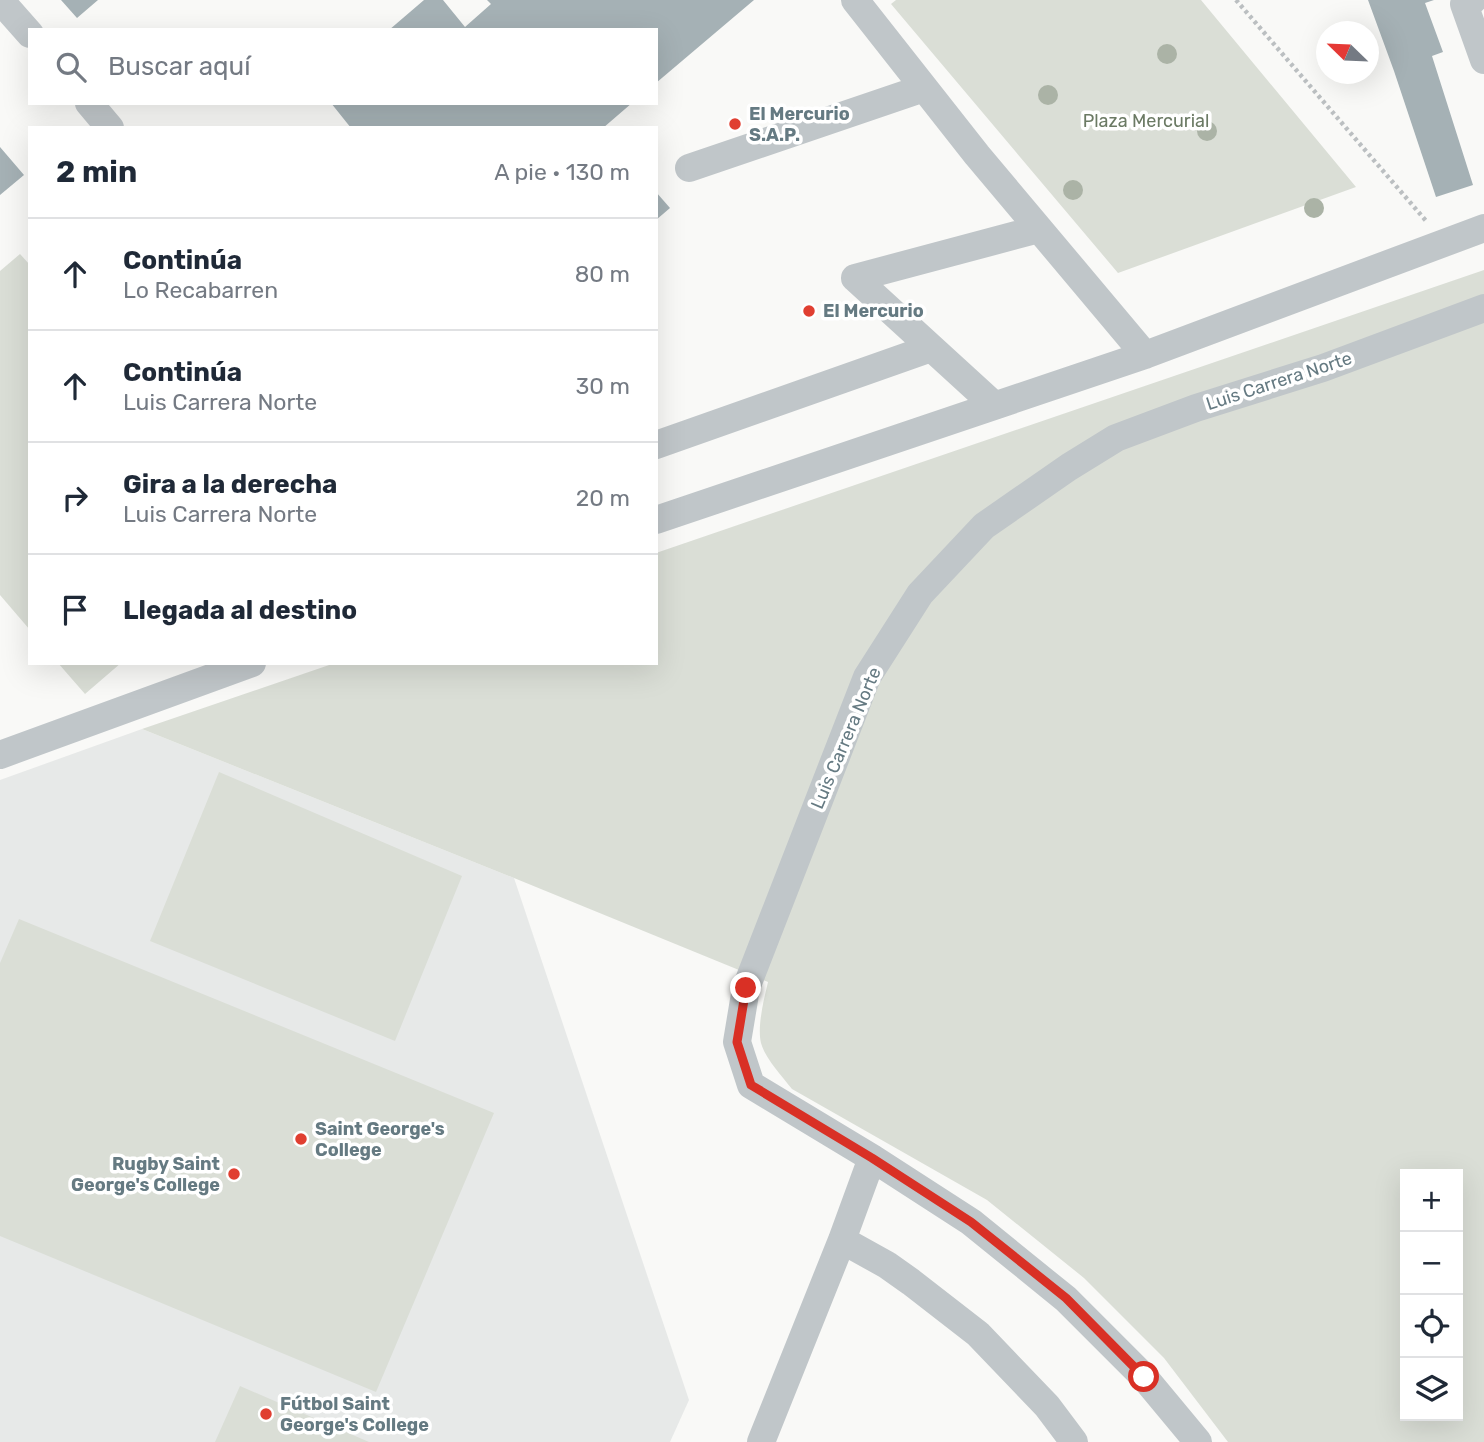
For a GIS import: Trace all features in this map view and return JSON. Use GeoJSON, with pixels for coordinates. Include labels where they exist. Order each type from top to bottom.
{"type":"FeatureCollection","features":[{"type":"Feature","properties":{"kind":"lane"},"geometry":{"type":"LineString","coordinates":[[0,0],[28,32]]}},
{"type":"Feature","properties":{"kind":"lane"},"geometry":{"type":"LineString","coordinates":[[855,0],[978,155],[1145,355]]}},
{"type":"Feature","properties":{"kind":"lane"},"geometry":{"type":"LineString","coordinates":[[1473,0],[1464,4],[1484,60]]}},
{"type":"Feature","properties":{"kind":"lane"},"geometry":{"type":"LineString","coordinates":[[689,168],[924,88]]}},
{"type":"Feature","properties":{"kind":"lane"},"geometry":{"type":"LineString","coordinates":[[91,105],[108,126]]}},
{"type":"Feature","properties":{"kind":"lane"},"geometry":{"type":"LineString","coordinates":[[658,519],[1145,355],[1484,228]]}},
{"type":"Feature","properties":{"kind":"lane"},"geometry":{"type":"LineString","coordinates":[[995,405],[855,278],[1039,229]]}},
{"type":"Feature","properties":{"kind":"lane","name":"Luis Carrera Norte"},"geometry":{"type":"LineString","coordinates":[[1198,1442],[1144,1377],[1066,1298],[971,1222],[751,1085],[737,1042],[746,988],[867,677],[920,594],[984,526],[1116,438],[1196,408],[1323,368],[1484,308]]}},
{"type":"Feature","properties":{"kind":"lane"},"geometry":{"type":"LineString","coordinates":[[658,444],[931,348]]}},
{"type":"Feature","properties":{"kind":"lane"},"geometry":{"type":"LineString","coordinates":[[0,755],[247,665]]}},
{"type":"Feature","properties":{"kind":"lane"},"geometry":{"type":"LineString","coordinates":[[761,1442],[872,1158]]}},
{"type":"Feature","properties":{"kind":"lane"},"geometry":{"type":"LineString","coordinates":[[842,1240],[903,1276],[978,1334],[1047,1406],[1074,1442]]}},
{"type":"Feature","properties":{"kind":"path"},"geometry":{"type":"LineString","coordinates":[[1236,0],[1446,244]]}},
{"type":"Feature","properties":{"kind":"shaded area","name":"Saint George's College"},"geometry":{"type":"Polygon","coordinates":[[[142,729],[514,878],[689,1400],[670,1442],[0,1442],[0,780],[142,729]]]}},
{"type":"Feature","properties":{"kind":"green space","name":"Plaza Mercurial"},"geometry":{"type":"Polygon","coordinates":[[[896,0],[1201,0],[1356,187],[1118,273],[891,4],[896,0]]]}},
{"type":"Feature","properties":{"kind":"green space"},"geometry":{"type":"Polygon","coordinates":[[[20,254],[28,263],[28,628],[0,595],[0,271],[20,254]]]}},
{"type":"Feature","properties":{"kind":"green space"},"geometry":{"type":"Polygon","coordinates":[[[1484,270],[1484,1442],[1228,1442],[1164,1358],[1084,1278],[987,1200],[792,1089],[770,1061],[761,1043],[760,1021],[768,982],[142,729],[329,665],[658,665],[658,552],[1484,270]]]}},
{"type":"Feature","properties":{"kind":"green space"},"geometry":{"type":"Polygon","coordinates":[[[60,665],[119,665],[85,694],[60,665]]]}},
{"type":"Feature","properties":{"kind":"green space"},"geometry":{"type":"Polygon","coordinates":[[[219,772],[462,876],[395,1041],[150,941],[219,772]]]}},
{"type":"Feature","properties":{"kind":"green space","name":"Rugby Saint George's College"},"geometry":{"type":"Polygon","coordinates":[[[19,919],[494,1113],[376,1392],[0,1236],[0,963],[19,919]]]}},
{"type":"Feature","properties":{"kind":"green space","name":"Fútbol Saint George's College"},"geometry":{"type":"Polygon","coordinates":[[[240,1386],[369,1442],[215,1442],[240,1386]]]}},
{"type":"Feature","properties":{"kind":"building"},"geometry":{"type":"Polygon","coordinates":[[[61,0],[98,0],[77,18],[61,0]]]}},
{"type":"Feature","properties":{"kind":"building"},"geometry":{"type":"Polygon","coordinates":[[[424,0],[443,0],[465,27],[491,4],[487,0],[754,0],[658,81],[658,28],[391,28],[424,0]]]}},
{"type":"Feature","properties":{"kind":"building"},"geometry":{"type":"Polygon","coordinates":[[[1368,0],[1434,0],[1425,3],[1443,52],[1432,56],[1473,185],[1436,197],[1379,30],[1379,21],[1376,21],[1368,0]]]}},
{"type":"Feature","properties":{"kind":"building"},"geometry":{"type":"Polygon","coordinates":[[[333,105],[630,105],[605,126],[349,126],[333,105]]]}},
{"type":"Feature","properties":{"kind":"building"},"geometry":{"type":"Polygon","coordinates":[[[0,147],[24,175],[0,195],[0,147]]]}},
{"type":"Feature","properties":{"kind":"building"},"geometry":{"type":"Polygon","coordinates":[[[658,194],[670,208],[658,218],[658,194]]]}},
{"type":"Feature","properties":{"kind":"place","name":"El Mercurio S.A.P."},"geometry":{"type":"Point","coordinates":[735,124]}},
{"type":"Feature","properties":{"kind":"place","name":"El Mercurio"},"geometry":{"type":"Point","coordinates":[809,311]}},
{"type":"Feature","properties":{"kind":"place","name":"Saint George's College"},"geometry":{"type":"Point","coordinates":[301,1139]}},
{"type":"Feature","properties":{"kind":"place","name":"Rugby Saint George's College"},"geometry":{"type":"Point","coordinates":[234,1174]}},
{"type":"Feature","properties":{"kind":"place","name":"Fútbol Saint George's College"},"geometry":{"type":"Point","coordinates":[266,1414]}},
{"type":"Feature","properties":{"kind":"route"},"geometry":{"type":"LineString","coordinates":[[746,988],[737,1042],[751,1085],[971,1222],[1066,1298],[1144,1377]]}}]}
